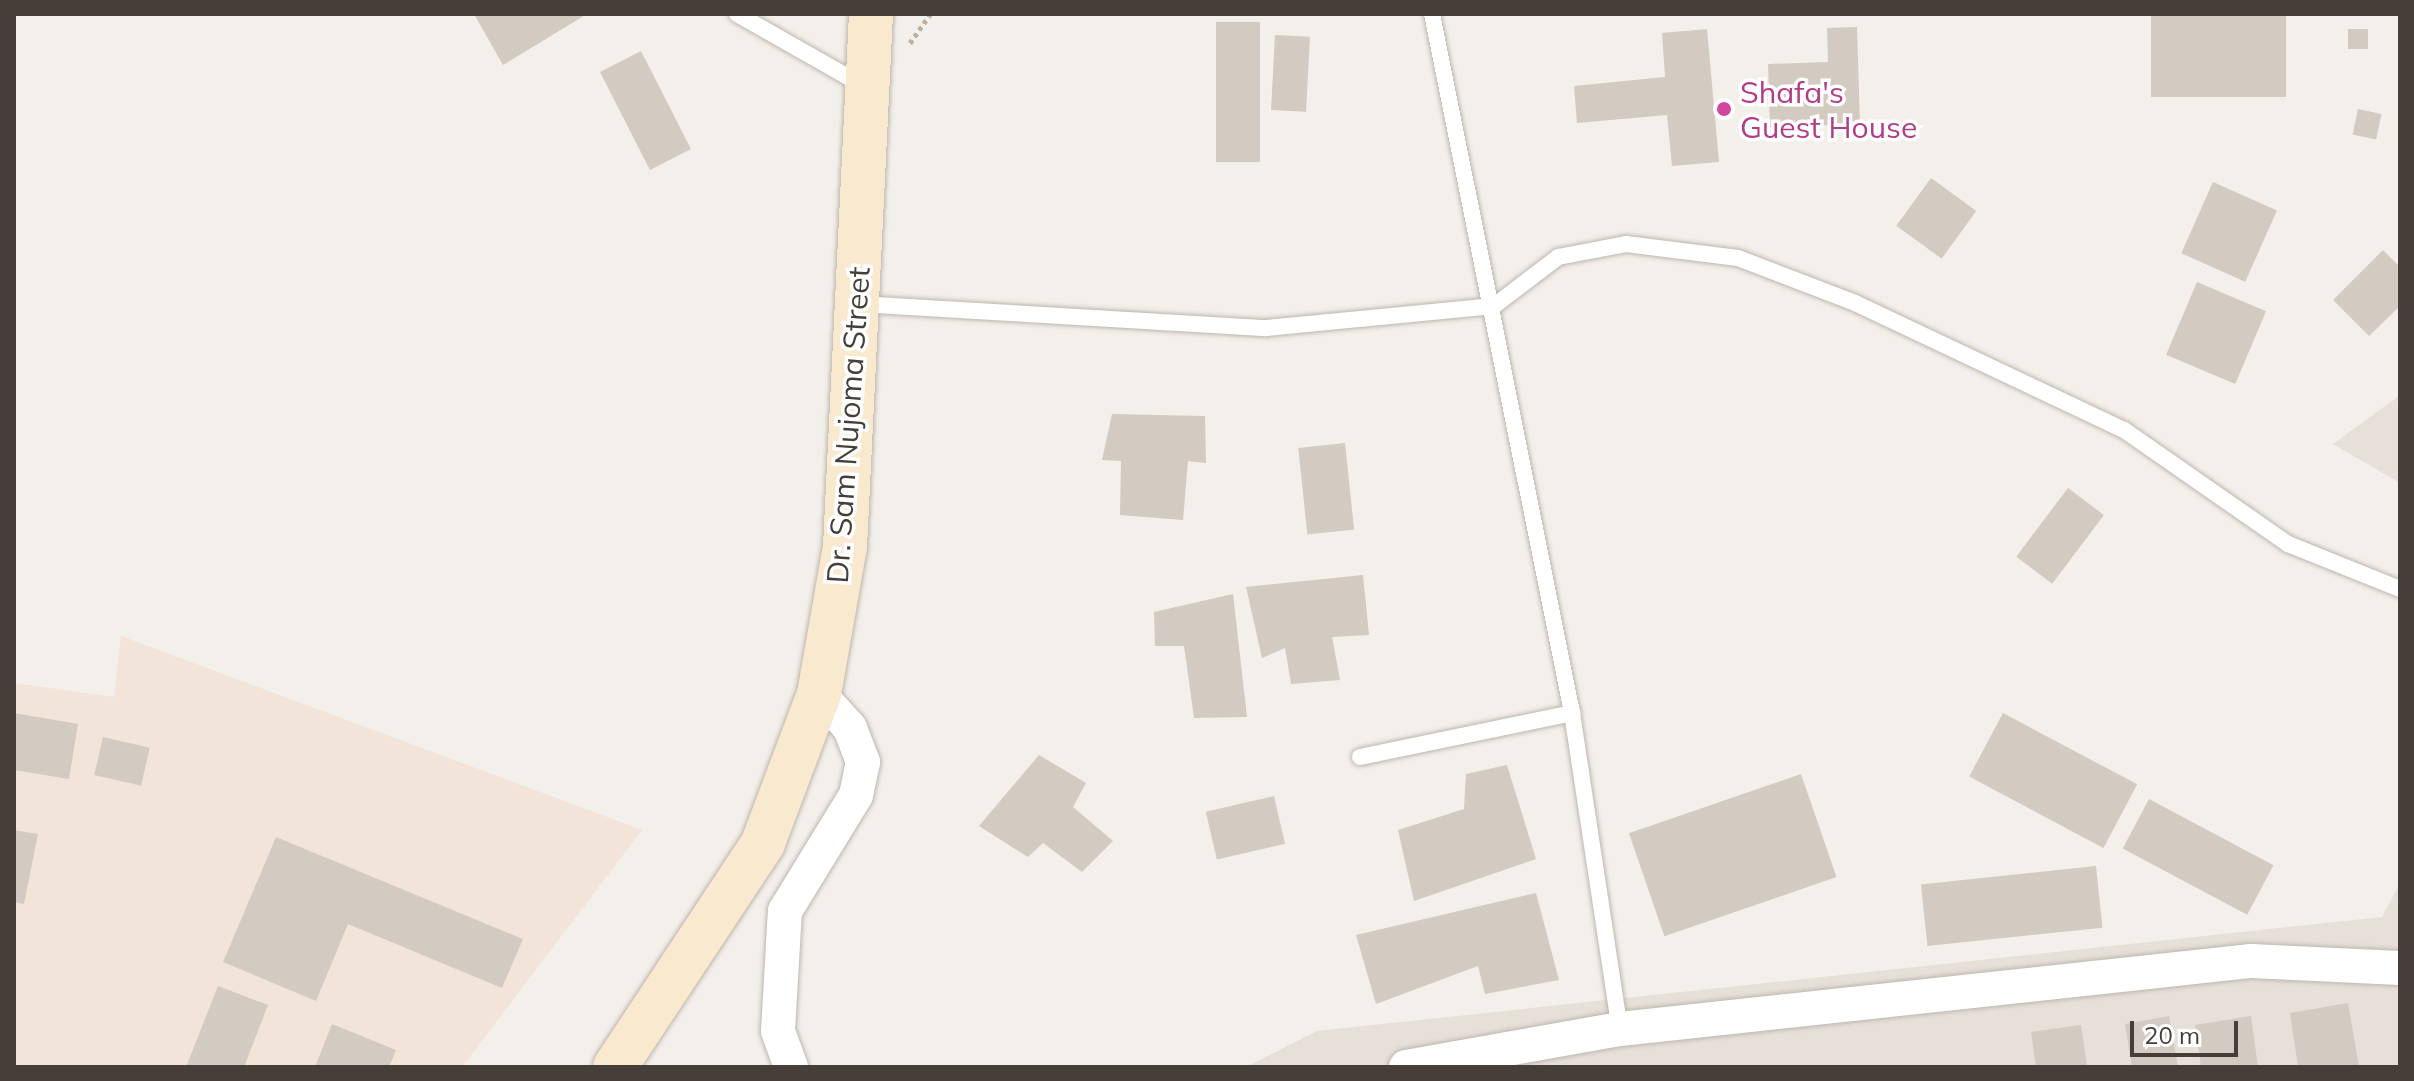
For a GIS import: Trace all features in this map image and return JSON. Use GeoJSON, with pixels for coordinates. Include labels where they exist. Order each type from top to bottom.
{"type":"FeatureCollection","features":[{"type":"Feature","properties":{"kind":"street","name":"Dr. Sam Nujoma Street"},"geometry":{"type":"LineString","coordinates":[[615,1067],[763,843],[819,694],[845,547],[870,90],[871,14]]}},
{"type":"Feature","properties":{"kind":"street"},"geometry":{"type":"LineString","coordinates":[[791,1067],[778,1031],[785,911],[856,795],[863,762],[850,728],[819,694]]}},
{"type":"Feature","properties":{"kind":"street"},"geometry":{"type":"LineString","coordinates":[[1406,1067],[1620,1029],[2251,961],[2400,968]]}},
{"type":"Feature","properties":{"kind":"lane"},"geometry":{"type":"LineString","coordinates":[[737,14],[870,90]]}},
{"type":"Feature","properties":{"kind":"lane"},"geometry":{"type":"LineString","coordinates":[[1432,14],[1494,306],[1572,713],[1620,1029]]}},
{"type":"Feature","properties":{"kind":"lane"},"geometry":{"type":"LineString","coordinates":[[857,304],[1266,328],[1494,306],[1558,257],[1626,244],[1738,258],[1855,303],[2124,430],[2288,544],[2400,589]]}},
{"type":"Feature","properties":{"kind":"lane"},"geometry":{"type":"LineString","coordinates":[[1360,757],[1572,713]]}},
{"type":"Feature","properties":{"kind":"shaded area"},"geometry":{"type":"Polygon","coordinates":[[[2400,395],[2400,483],[2333,444],[2400,395]]]}},
{"type":"Feature","properties":{"kind":"shaded area"},"geometry":{"type":"Polygon","coordinates":[[[121,636],[642,830],[462,1067],[14,1067],[14,683],[114,697],[121,636]]]}},
{"type":"Feature","properties":{"kind":"shaded area"},"geometry":{"type":"Polygon","coordinates":[[[2400,883],[2400,1067],[1246,1067],[1317,1031],[2382,917],[2400,883]]]}},
{"type":"Feature","properties":{"kind":"building"},"geometry":{"type":"Polygon","coordinates":[[[474,14],[587,14],[503,65],[474,14]]]}},
{"type":"Feature","properties":{"kind":"building"},"geometry":{"type":"Polygon","coordinates":[[[2151,14],[2286,14],[2286,97],[2151,97],[2151,14]]]}},
{"type":"Feature","properties":{"kind":"building"},"geometry":{"type":"Polygon","coordinates":[[[1216,22],[1260,22],[1260,162],[1216,162],[1216,22]]]}},
{"type":"Feature","properties":{"kind":"building"},"geometry":{"type":"Polygon","coordinates":[[[1857,27],[1860,124],[1770,127],[1768,64],[1828,62],[1827,28],[1857,27]]]}},
{"type":"Feature","properties":{"kind":"building"},"geometry":{"type":"Polygon","coordinates":[[[1707,29],[1719,162],[1672,166],[1667,115],[1577,123],[1574,86],[1665,77],[1662,33],[1707,29]]]}},
{"type":"Feature","properties":{"kind":"building"},"geometry":{"type":"Polygon","coordinates":[[[2348,29],[2368,29],[2368,49],[2348,49],[2348,29]]]}},
{"type":"Feature","properties":{"kind":"building"},"geometry":{"type":"Polygon","coordinates":[[[1275,35],[1310,37],[1306,112],[1271,110],[1275,35]]]}},
{"type":"Feature","properties":{"kind":"building"},"geometry":{"type":"Polygon","coordinates":[[[641,51],[691,149],[650,170],[600,72],[641,51]]]}},
{"type":"Feature","properties":{"kind":"building"},"geometry":{"type":"Polygon","coordinates":[[[2358,109],[2381,114],[2376,139],[2353,134],[2358,109]]]}},
{"type":"Feature","properties":{"kind":"building"},"geometry":{"type":"Polygon","coordinates":[[[1931,178],[1976,211],[1942,259],[1896,226],[1931,178]]]}},
{"type":"Feature","properties":{"kind":"building"},"geometry":{"type":"Polygon","coordinates":[[[2213,182],[2277,210],[2245,282],[2181,253],[2213,182]]]}},
{"type":"Feature","properties":{"kind":"building"},"geometry":{"type":"Polygon","coordinates":[[[2383,250],[2400,267],[2400,306],[2369,336],[2333,300],[2383,250]]]}},
{"type":"Feature","properties":{"kind":"building"},"geometry":{"type":"Polygon","coordinates":[[[2197,282],[2266,311],[2235,384],[2166,355],[2197,282]]]}},
{"type":"Feature","properties":{"kind":"building"},"geometry":{"type":"Polygon","coordinates":[[[1112,414],[1205,416],[1206,463],[1188,461],[1183,520],[1120,515],[1121,461],[1102,460],[1112,414]]]}},
{"type":"Feature","properties":{"kind":"building"},"geometry":{"type":"Polygon","coordinates":[[[1345,443],[1354,530],[1307,534],[1298,448],[1345,443]]]}},
{"type":"Feature","properties":{"kind":"building"},"geometry":{"type":"Polygon","coordinates":[[[2068,488],[2104,515],[2052,584],[2016,557],[2068,488]]]}},
{"type":"Feature","properties":{"kind":"building"},"geometry":{"type":"Polygon","coordinates":[[[1363,575],[1369,635],[1332,637],[1340,680],[1291,684],[1285,648],[1262,658],[1246,587],[1363,575]]]}},
{"type":"Feature","properties":{"kind":"building"},"geometry":{"type":"Polygon","coordinates":[[[1233,594],[1247,717],[1194,718],[1184,646],[1155,646],[1154,612],[1233,594]]]}},
{"type":"Feature","properties":{"kind":"building"},"geometry":{"type":"Polygon","coordinates":[[[14,713],[78,724],[69,779],[14,770],[14,713]]]}},
{"type":"Feature","properties":{"kind":"building"},"geometry":{"type":"Polygon","coordinates":[[[2003,713],[2137,784],[2103,848],[1969,777],[2003,713]]]}},
{"type":"Feature","properties":{"kind":"building"},"geometry":{"type":"Polygon","coordinates":[[[103,737],[150,748],[141,786],[94,775],[103,737]]]}},
{"type":"Feature","properties":{"kind":"building"},"geometry":{"type":"Polygon","coordinates":[[[1039,755],[1086,783],[1073,807],[1113,841],[1082,872],[1043,843],[1028,857],[979,826],[1039,755]]]}},
{"type":"Feature","properties":{"kind":"building"},"geometry":{"type":"Polygon","coordinates":[[[1507,765],[1536,859],[1414,901],[1398,830],[1464,809],[1466,774],[1507,765]]]}},
{"type":"Feature","properties":{"kind":"building"},"geometry":{"type":"Polygon","coordinates":[[[1801,774],[1836,877],[1664,936],[1629,833],[1801,774]]]}},
{"type":"Feature","properties":{"kind":"building"},"geometry":{"type":"Polygon","coordinates":[[[1274,796],[1285,844],[1217,859],[1206,812],[1274,796]]]}},
{"type":"Feature","properties":{"kind":"building"},"geometry":{"type":"Polygon","coordinates":[[[2149,799],[2273,865],[2247,915],[2123,848],[2149,799]]]}},
{"type":"Feature","properties":{"kind":"building"},"geometry":{"type":"Polygon","coordinates":[[[14,830],[38,834],[24,904],[14,902],[14,830]]]}},
{"type":"Feature","properties":{"kind":"building"},"geometry":{"type":"Polygon","coordinates":[[[276,837],[523,939],[502,988],[348,924],[316,1001],[223,962],[276,837]]]}},
{"type":"Feature","properties":{"kind":"building"},"geometry":{"type":"Polygon","coordinates":[[[2096,866],[2102,928],[1927,946],[1921,884],[2096,866]]]}},
{"type":"Feature","properties":{"kind":"building"},"geometry":{"type":"Polygon","coordinates":[[[1536,893],[1559,980],[1485,994],[1478,966],[1376,1004],[1356,935],[1536,893]]]}},
{"type":"Feature","properties":{"kind":"building"},"geometry":{"type":"Polygon","coordinates":[[[218,986],[268,1005],[244,1067],[186,1067],[218,986]]]}},
{"type":"Feature","properties":{"kind":"building"},"geometry":{"type":"Polygon","coordinates":[[[2348,1003],[2359,1067],[2298,1067],[2290,1013],[2348,1003]]]}},
{"type":"Feature","properties":{"kind":"building"},"geometry":{"type":"Polygon","coordinates":[[[2169,1016],[2178,1067],[2132,1067],[2125,1024],[2169,1016]]]}},
{"type":"Feature","properties":{"kind":"building"},"geometry":{"type":"Polygon","coordinates":[[[2251,1016],[2258,1067],[2201,1067],[2195,1025],[2251,1016]]]}},
{"type":"Feature","properties":{"kind":"building"},"geometry":{"type":"Polygon","coordinates":[[[332,1024],[396,1050],[389,1067],[315,1067],[332,1024]]]}},
{"type":"Feature","properties":{"kind":"building"},"geometry":{"type":"Polygon","coordinates":[[[2081,1025],[2087,1067],[2036,1067],[2031,1032],[2081,1025]]]}},
{"type":"Feature","properties":{"kind":"place","name":"Shafa's Guest House"},"geometry":{"type":"Point","coordinates":[1724,109]}}]}
